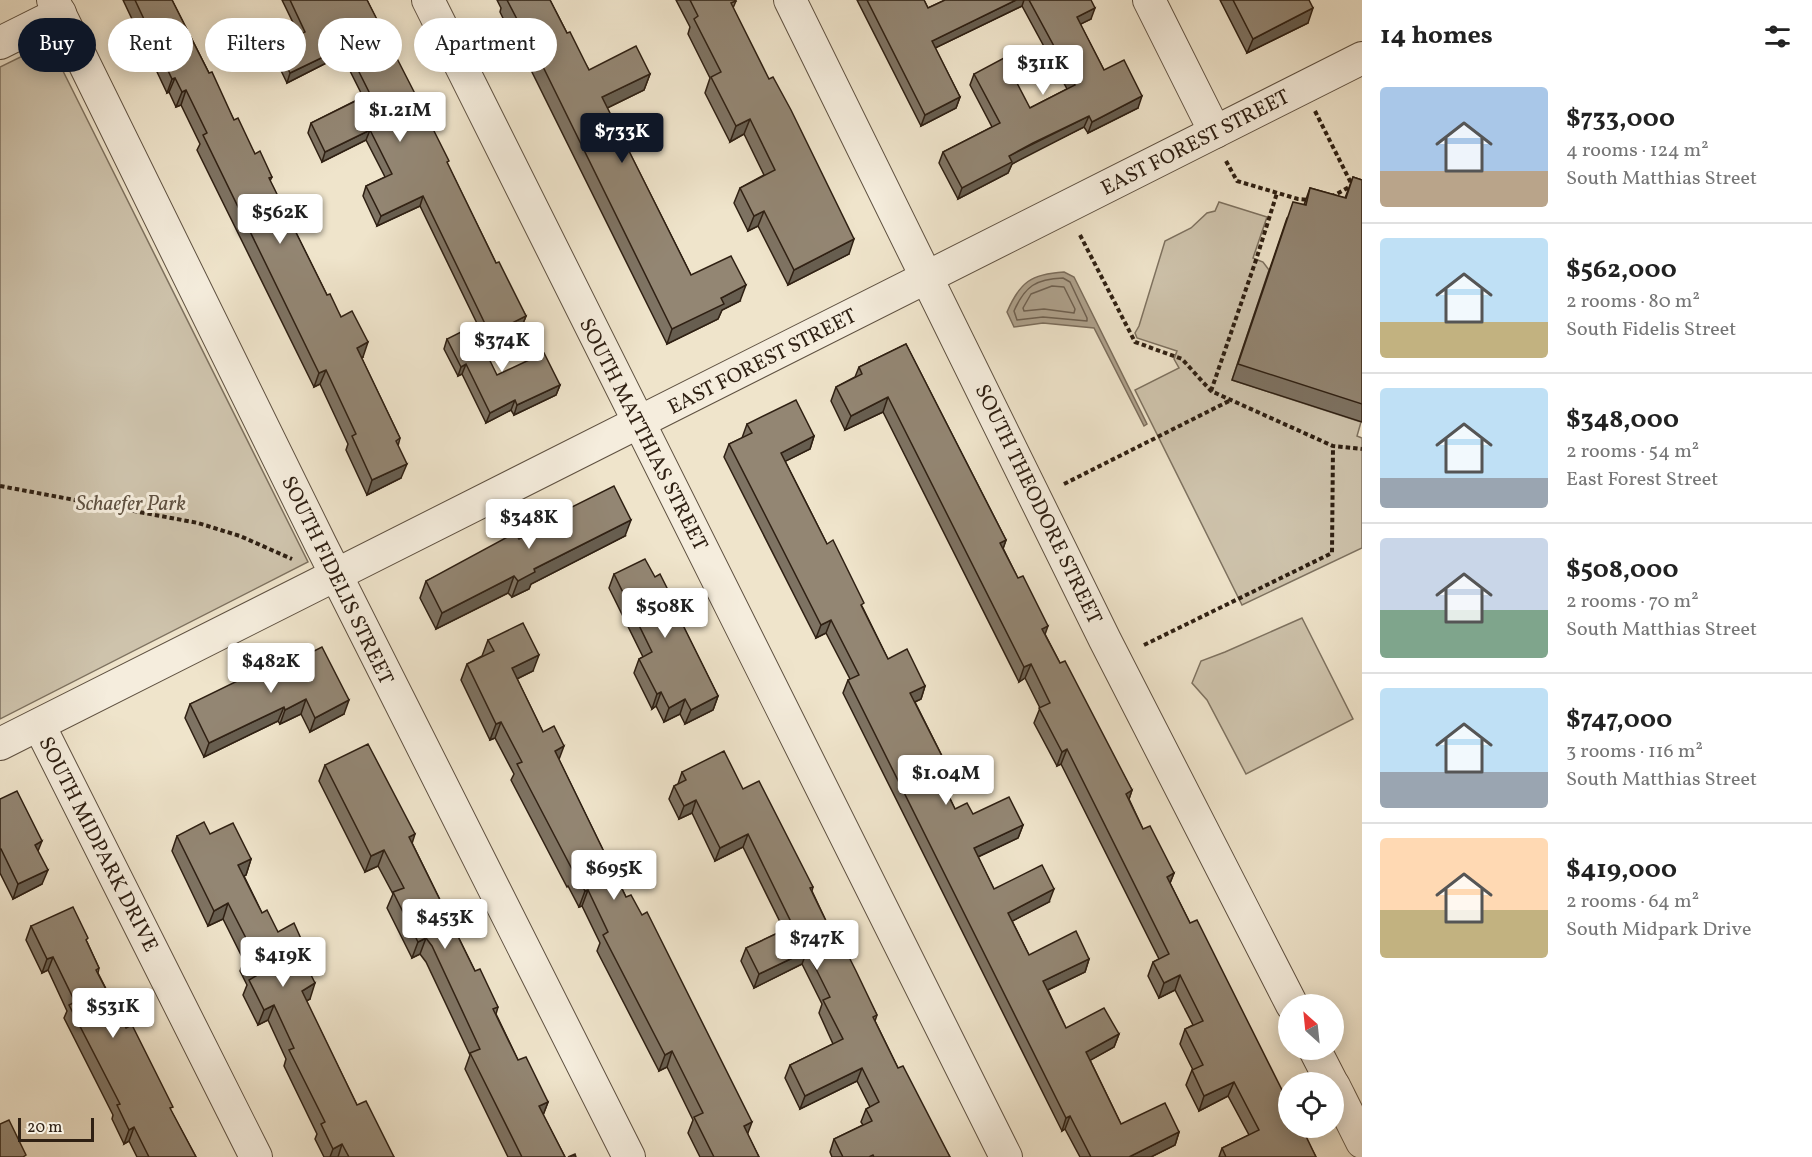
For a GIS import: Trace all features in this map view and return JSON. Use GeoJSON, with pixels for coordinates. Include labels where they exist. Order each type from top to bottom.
{"type":"FeatureCollection","features":[{"type":"Feature","properties":{"kind":"street","name":"SOUTH MATTHIAS STREET"},"geometry":{"type":"LineString","coordinates":[[428,0],[1006,1157]]}},
{"type":"Feature","properties":{"kind":"street","name":"SOUTH THEODORE STREET"},"geometry":{"type":"LineString","coordinates":[[790,0],[1111,650],[1286,994]]}},
{"type":"Feature","properties":{"kind":"street"},"geometry":{"type":"LineString","coordinates":[[1149,0],[1215,132]]}},
{"type":"Feature","properties":{"kind":"street"},"geometry":{"type":"LineString","coordinates":[[0,43],[57,7]]}},
{"type":"Feature","properties":{"kind":"street","name":"SOUTH FIDELIS STREET"},"geometry":{"type":"LineString","coordinates":[[57,7],[335,575],[629,1157]]}},
{"type":"Feature","properties":{"kind":"street","name":"EAST FOREST STREET"},"geometry":{"type":"LineString","coordinates":[[0,744],[1362,58]]}},
{"type":"Feature","properties":{"kind":"street","name":"SOUTH MIDPARK DRIVE"},"geometry":{"type":"LineString","coordinates":[[39,725],[256,1157]]}},
{"type":"Feature","properties":{"kind":"street"},"geometry":{"type":"LineString","coordinates":[[1344,1106],[1362,1142]]}},
{"type":"Feature","properties":{"kind":"path"},"geometry":{"type":"LineString","coordinates":[[1303,88],[1352,185]]}},
{"type":"Feature","properties":{"kind":"path"},"geometry":{"type":"LineString","coordinates":[[1226,161],[1237,181],[1298,199],[1316,201]]}},
{"type":"Feature","properties":{"kind":"path"},"geometry":{"type":"LineString","coordinates":[[1324,201],[1362,180]]}},
{"type":"Feature","properties":{"kind":"path"},"geometry":{"type":"LineString","coordinates":[[1211,391],[1256,260],[1276,193]]}},
{"type":"Feature","properties":{"kind":"path"},"geometry":{"type":"LineString","coordinates":[[1080,235],[1135,342],[1182,359],[1211,391],[1333,446],[1362,449]]}},
{"type":"Feature","properties":{"kind":"path"},"geometry":{"type":"LineString","coordinates":[[1064,484],[1231,400]]}},
{"type":"Feature","properties":{"kind":"path"},"geometry":{"type":"LineString","coordinates":[[1144,645],[1332,553],[1333,446]]}},
{"type":"Feature","properties":{"kind":"path"},"geometry":{"type":"LineString","coordinates":[[0,486],[198,523],[240,536],[292,559]]}},
{"type":"Feature","properties":{"kind":"green space","name":"Schaefer Park"},"geometry":{"type":"Polygon","coordinates":[[[18,58],[18,72],[63,72],[308,562],[0,719],[0,67],[18,58]]]}},
{"type":"Feature","properties":{"kind":"green space"},"geometry":{"type":"Polygon","coordinates":[[[1219,202],[1267,217],[1253,258],[1263,262],[1269,270],[1232,380],[1361,422],[1357,436],[1362,438],[1362,548],[1242,605],[1135,390],[1179,368],[1174,359],[1177,351],[1137,338],[1135,333],[1165,241],[1191,228],[1207,213],[1215,211],[1219,202]]]}},
{"type":"Feature","properties":{"kind":"green space"},"geometry":{"type":"Polygon","coordinates":[[[1302,618],[1353,719],[1246,774],[1207,700],[1192,683],[1201,661],[1302,618]]]}},
{"type":"Feature","properties":{"kind":"water"},"geometry":{"type":"Polygon","coordinates":[[[1064,272],[1074,277],[1147,424],[1144,426],[1094,328],[1043,323],[1014,327],[1007,312],[1022,287],[1043,275],[1064,272]]]}},
{"type":"Feature","properties":{"kind":"building"},"geometry":{"type":"Polygon","coordinates":[[[135,0],[172,0],[181,18],[143,18],[135,0]]]}},
{"type":"Feature","properties":{"kind":"building"},"geometry":{"type":"Polygon","coordinates":[[[290,0],[367,0],[376,18],[318,18],[318,60],[306,65],[306,18],[298,18],[290,0]]]}},
{"type":"Feature","properties":{"kind":"building"},"geometry":{"type":"Polygon","coordinates":[[[507,0],[550,0],[567,33],[570,32],[589,70],[636,46],[650,74],[602,97],[691,275],[731,256],[746,285],[721,298],[724,304],[672,329],[546,72],[557,72],[557,18],[516,18],[507,0]]]}},
{"type":"Feature","properties":{"kind":"building"},"geometry":{"type":"Polygon","coordinates":[[[690,0],[736,1],[731,3],[769,79],[773,77],[791,110],[854,239],[794,270],[764,211],[754,216],[740,188],[775,170],[750,119],[736,126],[711,77],[721,72],[694,19],[698,16],[690,0]]]}},
{"type":"Feature","properties":{"kind":"building"},"geometry":{"type":"Polygon","coordinates":[[[867,0],[924,0],[928,8],[945,0],[1016,0],[932,41],[960,97],[925,115],[867,0]]]}},
{"type":"Feature","properties":{"kind":"building"},"geometry":{"type":"Polygon","coordinates":[[[1029,0],[1091,0],[1095,8],[1077,17],[1104,70],[1124,60],[1142,96],[1092,122],[1089,116],[1033,143],[1009,156],[1012,162],[962,188],[943,152],[1000,123],[974,74],[1004,58],[1030,108],[1075,85],[1029,0]]]}},
{"type":"Feature","properties":{"kind":"building"},"geometry":{"type":"Polygon","coordinates":[[[1233,0],[1309,0],[1313,8],[1253,39],[1233,0]]]}},
{"type":"Feature","properties":{"kind":"building"},"geometry":{"type":"Polygon","coordinates":[[[193,41],[205,65],[205,72],[212,72],[234,120],[238,118],[255,154],[260,151],[272,177],[269,178],[327,295],[330,294],[341,317],[352,311],[368,342],[357,348],[400,438],[396,441],[407,464],[372,480],[352,436],[356,434],[326,370],[319,373],[203,135],[207,133],[186,90],[182,92],[175,78],[172,79],[169,72],[193,72],[193,41]]]}},
{"type":"Feature","properties":{"kind":"building"},"geometry":{"type":"Polygon","coordinates":[[[402,69],[449,161],[447,162],[496,263],[499,262],[526,316],[490,334],[423,196],[381,216],[366,186],[392,174],[370,130],[325,152],[311,123],[370,94],[359,72],[402,72],[402,69]]]}},
{"type":"Feature","properties":{"kind":"building"},"geometry":{"type":"Polygon","coordinates":[[[1353,177],[1362,180],[1362,404],[1238,364],[1293,202],[1306,205],[1310,188],[1346,198],[1353,177]]]}},
{"type":"Feature","properties":{"kind":"building"},"geometry":{"type":"Polygon","coordinates":[[[473,326],[497,375],[544,353],[560,385],[517,405],[515,400],[490,413],[466,364],[461,367],[447,339],[473,326]]]}},
{"type":"Feature","properties":{"kind":"building"},"geometry":{"type":"Polygon","coordinates":[[[906,344],[1006,540],[1000,543],[1018,578],[1023,576],[1048,626],[1042,629],[1060,663],[1065,661],[1132,790],[1126,794],[1143,829],[1150,826],[1174,873],[1167,877],[1190,923],[1197,920],[1278,1082],[1278,1138],[1307,1138],[1316,1157],[1226,1157],[1222,1148],[1259,1130],[1234,1082],[1204,1096],[1192,1070],[1203,1065],[1185,1029],[1203,1021],[1180,975],[1164,983],[1153,962],[1169,954],[1067,749],[1062,752],[1039,708],[1050,703],[1031,664],[1024,667],[888,397],[851,416],[836,387],[862,374],[859,367],[906,344]]]}},
{"type":"Feature","properties":{"kind":"building"},"geometry":{"type":"Polygon","coordinates":[[[796,400],[814,436],[781,453],[827,544],[833,540],[864,603],[861,605],[888,659],[907,649],[925,686],[910,693],[947,766],[937,772],[955,809],[967,803],[973,814],[1009,797],[1023,825],[974,848],[994,889],[1042,865],[1054,889],[1008,913],[1029,955],[1076,931],[1089,959],[1043,981],[1066,1028],[1104,1008],[1119,1034],[1086,1052],[1121,1124],[1165,1103],[1179,1132],[1129,1157],[1091,1157],[1070,1116],[1066,1118],[848,680],[859,675],[831,620],[821,625],[729,444],[752,433],[747,424],[796,400]]]}},
{"type":"Feature","properties":{"kind":"building"},"geometry":{"type":"Polygon","coordinates":[[[614,486],[631,520],[534,569],[535,572],[518,581],[514,576],[442,613],[426,581],[515,533],[519,539],[554,522],[552,517],[614,486]]]}},
{"type":"Feature","properties":{"kind":"building"},"geometry":{"type":"Polygon","coordinates":[[[645,559],[655,577],[660,574],[718,696],[691,710],[685,699],[669,708],[661,692],[657,694],[639,659],[652,652],[614,574],[645,559]]]}},
{"type":"Feature","properties":{"kind":"building"},"geometry":{"type":"Polygon","coordinates":[[[523,623],[539,655],[512,668],[543,732],[554,726],[564,746],[555,751],[626,897],[631,895],[642,915],[647,912],[752,1122],[744,1126],[759,1157],[714,1157],[694,1117],[703,1113],[672,1051],[665,1055],[603,935],[608,932],[588,890],[585,891],[573,871],[517,764],[522,762],[501,722],[496,724],[467,664],[494,651],[488,640],[523,623]]]}},
{"type":"Feature","properties":{"kind":"building"},"geometry":{"type":"Polygon","coordinates":[[[322,647],[349,700],[315,718],[306,699],[285,710],[284,707],[209,743],[190,704],[297,652],[300,658],[322,647]]]}},
{"type":"Feature","properties":{"kind":"building"},"geometry":{"type":"Polygon","coordinates":[[[368,744],[415,834],[409,837],[475,971],[480,969],[498,1007],[493,1009],[518,1060],[526,1057],[548,1102],[539,1106],[565,1157],[522,1157],[470,1053],[480,1049],[432,946],[426,938],[418,942],[393,892],[404,888],[384,850],[371,856],[325,765],[368,744]]]}},
{"type":"Feature","properties":{"kind":"building"},"geometry":{"type":"Polygon","coordinates":[[[724,751],[743,789],[759,781],[813,887],[810,888],[827,923],[831,921],[856,971],[877,1015],[873,1017],[898,1068],[903,1066],[950,1157],[874,1157],[873,1155],[843,1157],[834,1139],[872,1121],[866,1109],[879,1102],[862,1068],[805,1096],[790,1065],[843,1039],[823,1000],[830,997],[807,951],[759,974],[746,948],[793,926],[748,834],[720,848],[696,800],[684,806],[674,786],[686,780],[682,772],[724,751]]]}},
{"type":"Feature","properties":{"kind":"building"},"geometry":{"type":"Polygon","coordinates":[[[17,791],[42,841],[35,845],[48,870],[18,884],[0,849],[0,799],[17,791]]]}},
{"type":"Feature","properties":{"kind":"building"},"geometry":{"type":"Polygon","coordinates":[[[204,822],[210,834],[233,823],[251,859],[238,865],[262,913],[267,910],[278,932],[294,923],[302,941],[296,945],[315,983],[302,991],[357,1105],[366,1101],[394,1157],[349,1157],[342,1144],[333,1149],[321,1124],[325,1122],[289,1050],[294,1048],[274,1005],[264,1010],[249,980],[256,976],[246,955],[253,952],[228,903],[214,911],[177,836],[204,822]]]}},
{"type":"Feature","properties":{"kind":"building"},"geometry":{"type":"Polygon","coordinates":[[[73,907],[99,968],[96,970],[126,1028],[132,1025],[173,1107],[170,1108],[196,1157],[149,1157],[134,1127],[129,1130],[117,1105],[120,1104],[69,1005],[75,1002],[53,957],[47,959],[31,926],[73,907]]]}},
{"type":"Feature","properties":{"kind":"building"},"geometry":{"type":"Polygon","coordinates":[[[9,1120],[26,1155],[23,1157],[0,1157],[0,1124],[9,1120]]]}}]}
